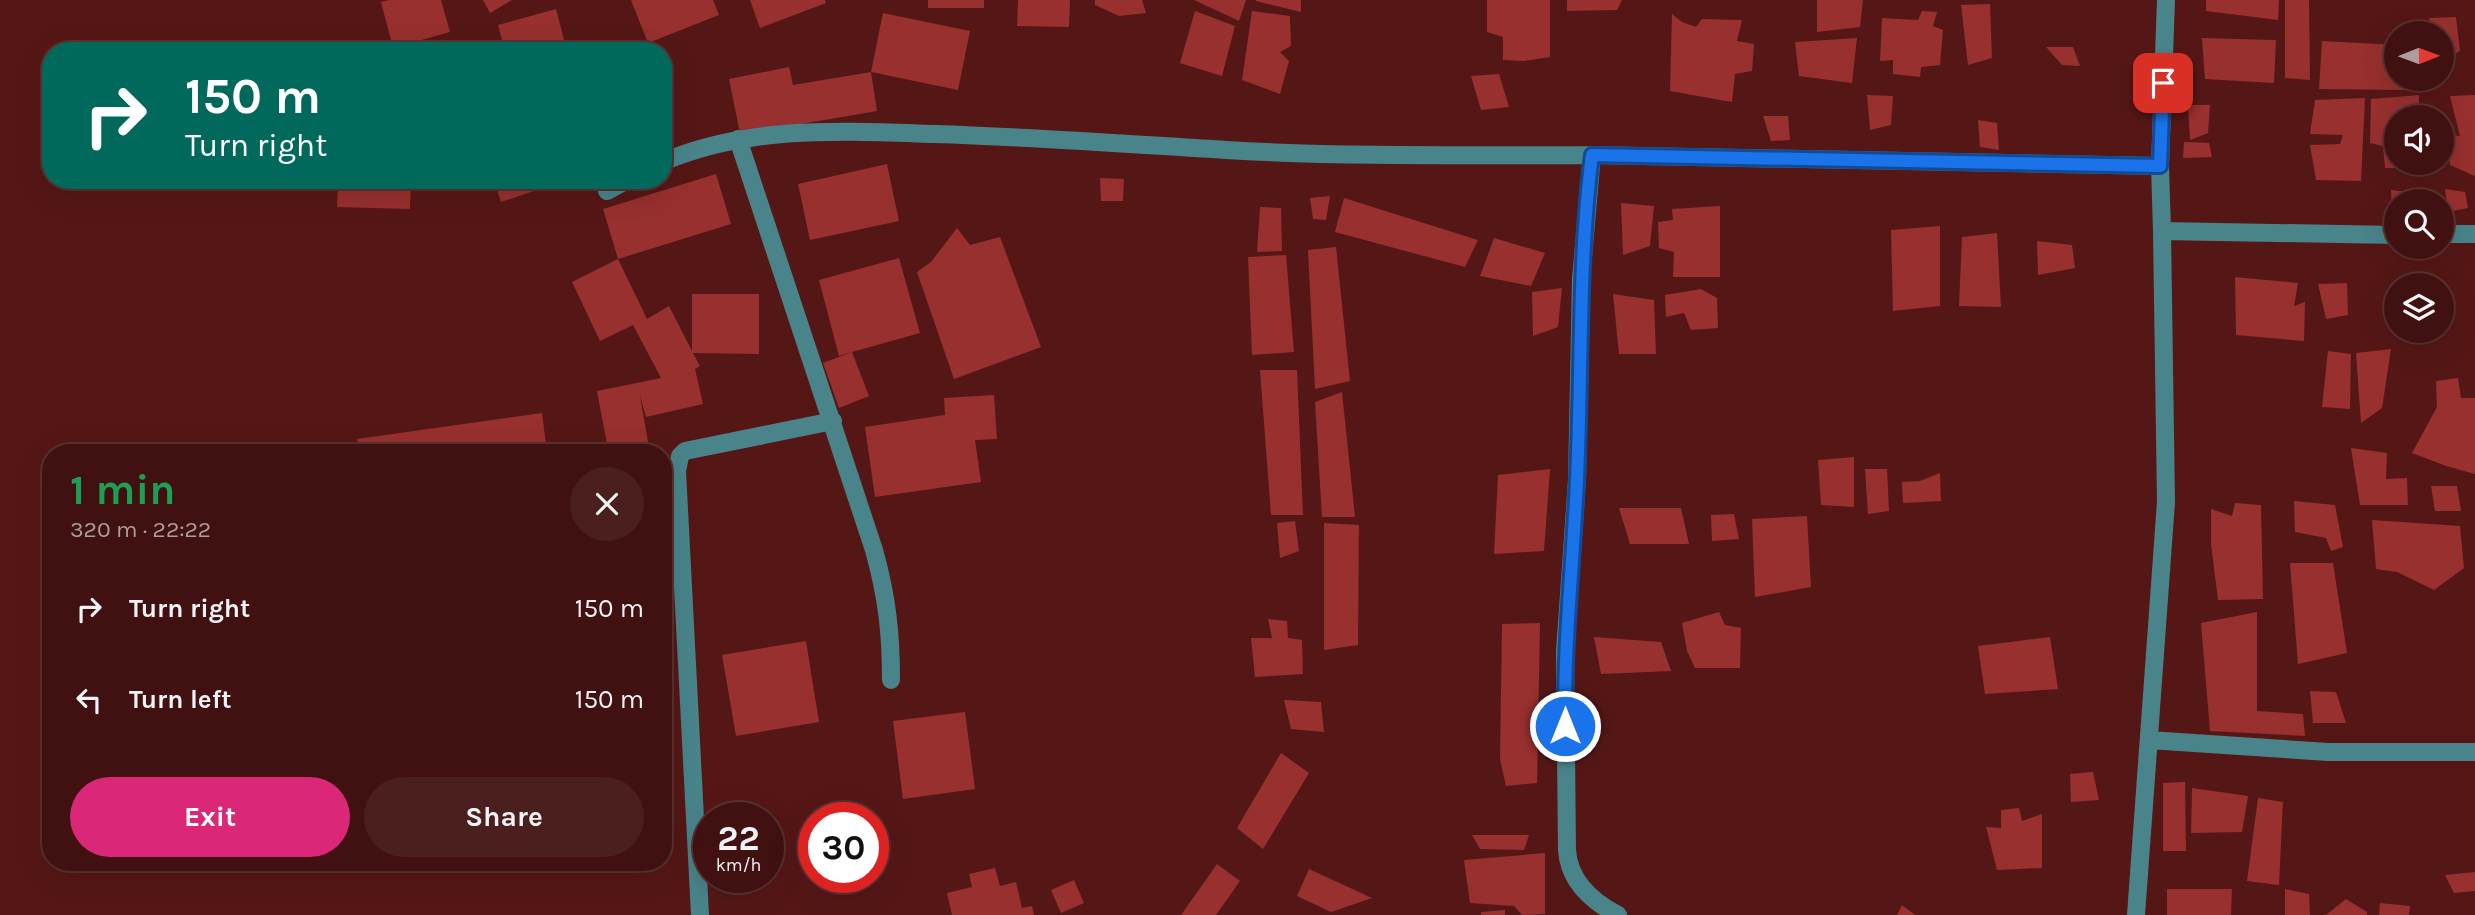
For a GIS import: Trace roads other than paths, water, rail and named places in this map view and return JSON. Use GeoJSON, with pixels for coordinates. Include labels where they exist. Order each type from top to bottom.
{"type":"FeatureCollection","features":[{"type":"Feature","properties":{"kind":"street"},"geometry":{"type":"LineString","coordinates":[[2136,915],[2166,502],[2160,166],[2166,0]]}},
{"type":"Feature","properties":{"kind":"street"},"geometry":{"type":"LineString","coordinates":[[672,159],[708,145],[738,139],[836,131],[1057,138],[1228,150],[1367,154],[1592,155],[2160,166]]}},
{"type":"Feature","properties":{"kind":"street"},"geometry":{"type":"LineString","coordinates":[[738,139],[833,421],[885,589],[890,626],[891,680]]}},
{"type":"Feature","properties":{"kind":"street"},"geometry":{"type":"LineString","coordinates":[[1592,155],[1581,279],[1577,480],[1565,652],[1567,850],[1568,864],[1580,886],[1602,906],[1618,915]]}},
{"type":"Feature","properties":{"kind":"street"},"geometry":{"type":"LineString","coordinates":[[607,191],[611,189]]}},
{"type":"Feature","properties":{"kind":"street"},"geometry":{"type":"LineString","coordinates":[[2162,231],[2384,235]]}},
{"type":"Feature","properties":{"kind":"street"},"geometry":{"type":"LineString","coordinates":[[2454,234],[2475,234]]}},
{"type":"Feature","properties":{"kind":"street"},"geometry":{"type":"LineString","coordinates":[[700,915],[677,471],[680,456],[685,451],[707,445],[833,421]]}},
{"type":"Feature","properties":{"kind":"street"},"geometry":{"type":"LineString","coordinates":[[2149,740],[2328,752],[2475,752]]}}]}
